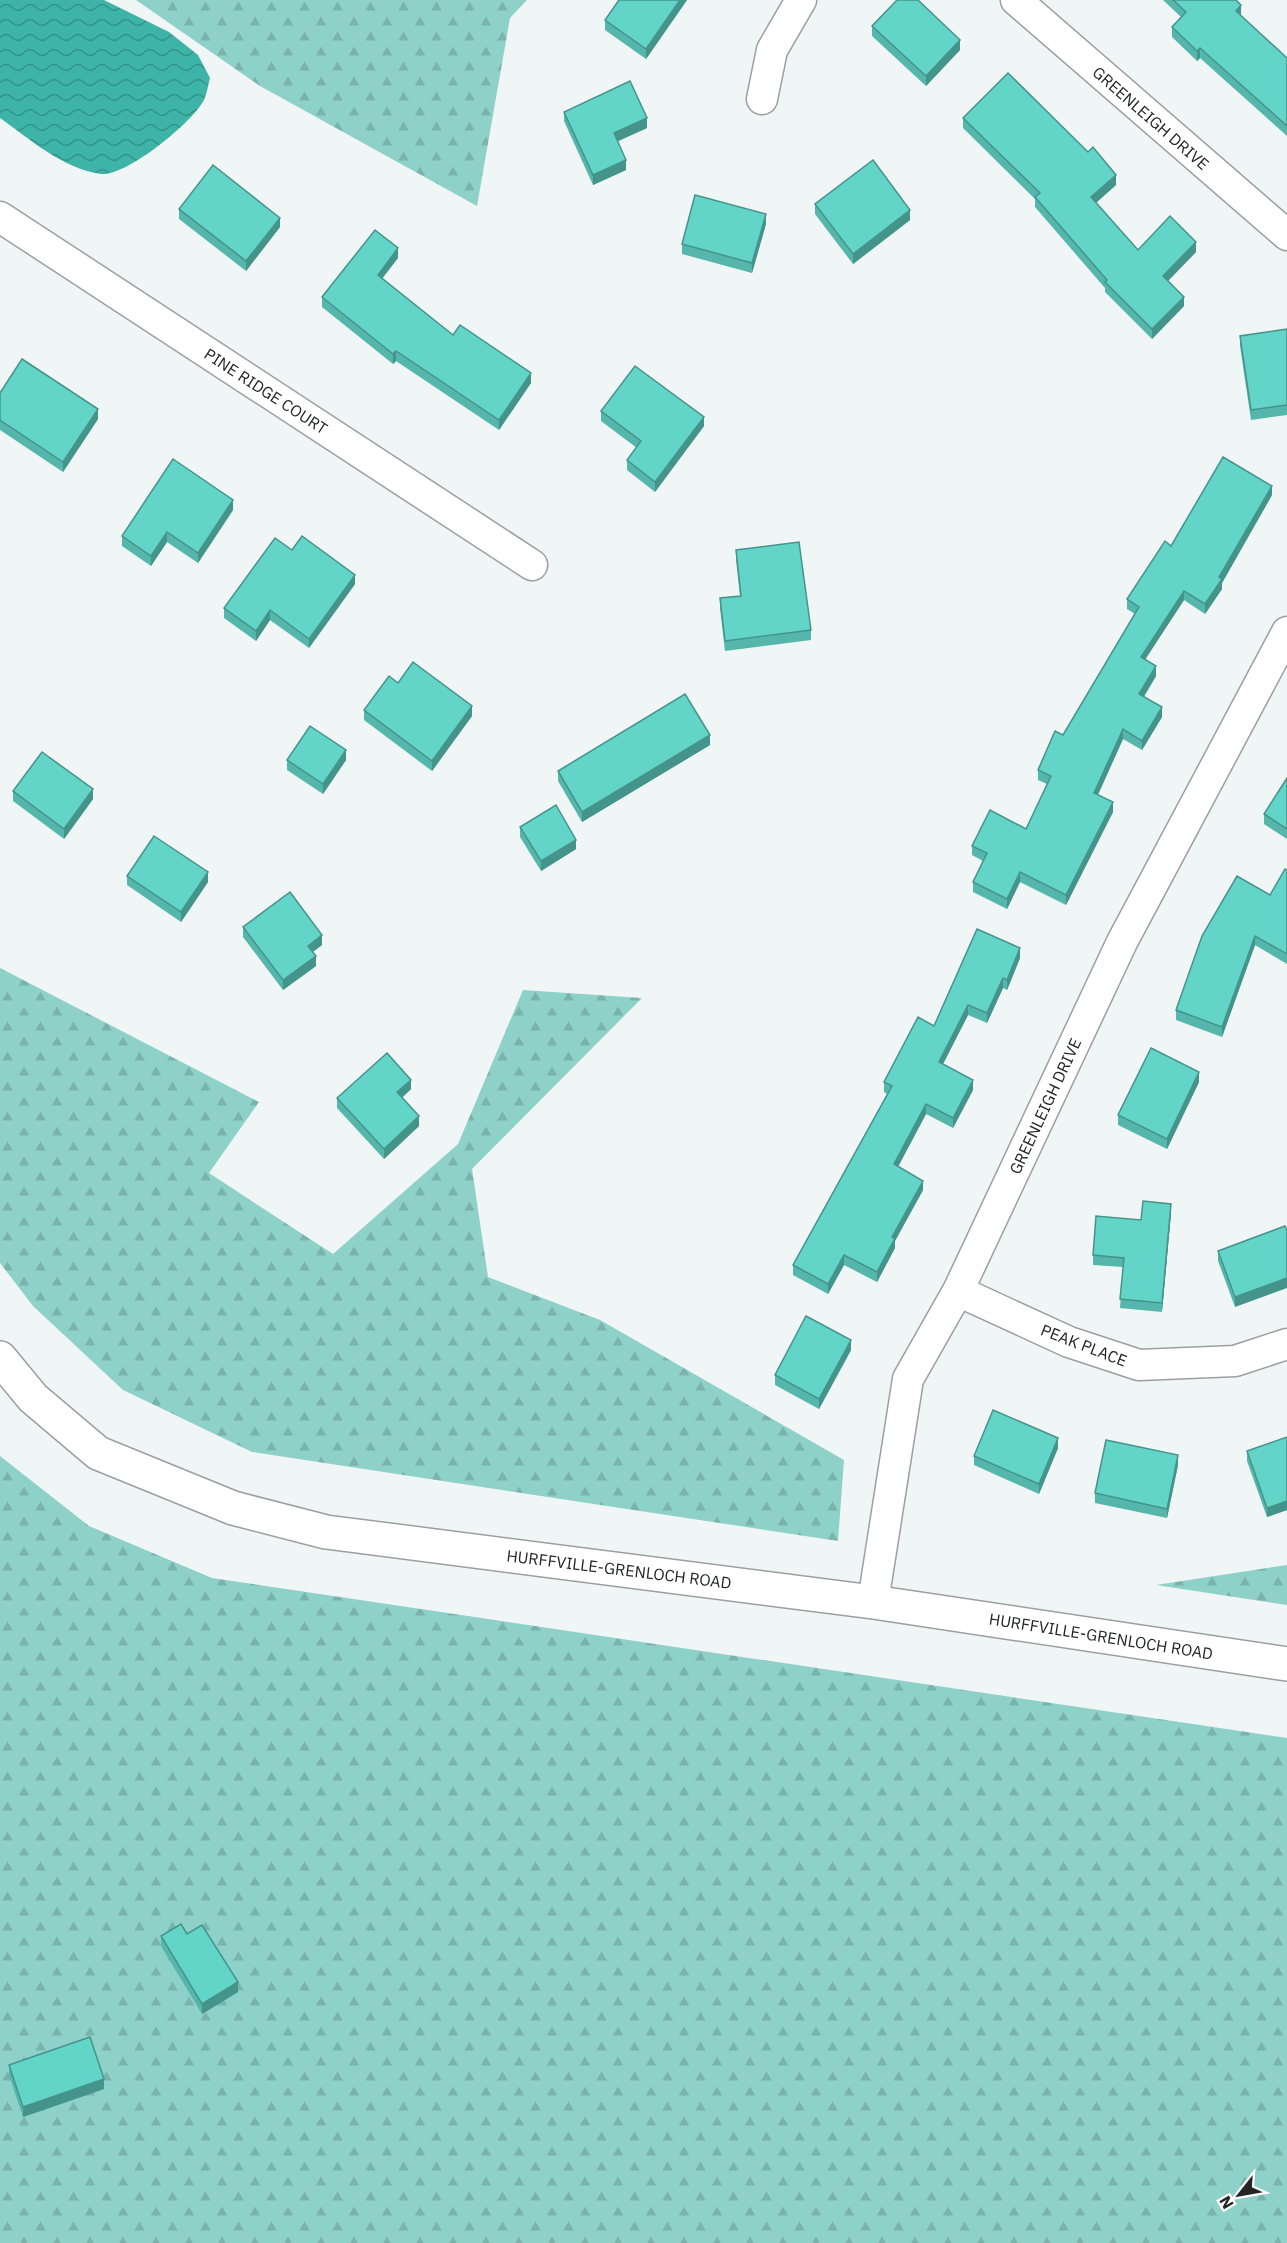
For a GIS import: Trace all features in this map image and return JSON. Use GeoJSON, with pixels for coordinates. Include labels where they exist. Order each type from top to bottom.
{"type":"FeatureCollection","features":[{"type":"Feature","properties":{"kind":"main road","name":"HURFFVILLE-GRENLOCH ROAD"},"geometry":{"type":"LineString","coordinates":[[0,1358],[33,1398],[98,1453],[233,1508],[326,1532],[873,1602],[1287,1664]]}},
{"type":"Feature","properties":{"kind":"street"},"geometry":{"type":"LineString","coordinates":[[762,99],[772,50],[801,0]]}},
{"type":"Feature","properties":{"kind":"street","name":"GREENLEIGH DRIVE"},"geometry":{"type":"LineString","coordinates":[[1016,0],[1287,236]]}},
{"type":"Feature","properties":{"kind":"street","name":"PINE RIDGE COURT"},"geometry":{"type":"LineString","coordinates":[[0,217],[532,565]]}},
{"type":"Feature","properties":{"kind":"street","name":"GREENLEIGH DRIVE"},"geometry":{"type":"LineString","coordinates":[[873,1602],[909,1379],[958,1292],[1122,942],[1287,632]]}},
{"type":"Feature","properties":{"kind":"street","name":"PEAK PLACE"},"geometry":{"type":"LineString","coordinates":[[958,1292],[1069,1342],[1139,1365],[1235,1361],[1287,1344]]}},
{"type":"Feature","properties":{"kind":"green space"},"geometry":{"type":"Polygon","coordinates":[[[136,0],[527,0],[510,18],[477,206],[260,86],[136,0]]]}},
{"type":"Feature","properties":{"kind":"green space"},"geometry":{"type":"Polygon","coordinates":[[[0,968],[259,1102],[209,1173],[333,1254],[458,1144],[523,990],[642,998],[472,1169],[488,1277],[600,1320],[844,1460],[838,1541],[252,1452],[123,1390],[33,1306],[0,1263],[0,968]]]}},
{"type":"Feature","properties":{"kind":"green space"},"geometry":{"type":"Polygon","coordinates":[[[0,1456],[89,1526],[212,1578],[1287,1738],[1287,2243],[0,2243],[0,1456]]]}},
{"type":"Feature","properties":{"kind":"green space"},"geometry":{"type":"Polygon","coordinates":[[[1287,1565],[1287,1605],[1156,1585],[1287,1565]]]}},
{"type":"Feature","properties":{"kind":"water"},"geometry":{"type":"Polygon","coordinates":[[[0,0],[104,0],[169,32],[198,55],[210,78],[204,100],[187,121],[158,146],[142,158],[112,173],[101,174],[87,171],[60,160],[0,118],[0,0]]]}},
{"type":"Feature","properties":{"kind":"building"},"geometry":{"type":"Polygon","coordinates":[[[619,0],[680,0],[646,49],[605,20],[619,0]]]}},
{"type":"Feature","properties":{"kind":"building"},"geometry":{"type":"Polygon","coordinates":[[[897,0],[918,0],[960,40],[926,76],[872,26],[897,0]]]}},
{"type":"Feature","properties":{"kind":"building"},"geometry":{"type":"Polygon","coordinates":[[[1173,0],[1236,0],[1241,5],[1236,11],[1287,58],[1287,126],[1200,48],[1197,51],[1172,27],[1186,12],[1173,0]]]}},
{"type":"Feature","properties":{"kind":"building"},"geometry":{"type":"Polygon","coordinates":[[[1008,73],[1088,152],[1093,147],[1116,175],[1091,197],[1138,250],[1170,216],[1196,242],[1163,276],[1184,297],[1152,329],[1105,282],[1107,280],[1035,197],[1040,193],[963,118],[1008,73]]]}},
{"type":"Feature","properties":{"kind":"building"},"geometry":{"type":"Polygon","coordinates":[[[630,81],[647,118],[614,133],[626,160],[593,175],[564,112],[630,81]]]}},
{"type":"Feature","properties":{"kind":"building"},"geometry":{"type":"Polygon","coordinates":[[[873,160],[910,210],[853,254],[815,204],[873,160]]]}},
{"type":"Feature","properties":{"kind":"building"},"geometry":{"type":"Polygon","coordinates":[[[213,165],[280,218],[246,261],[179,209],[213,165]]]}},
{"type":"Feature","properties":{"kind":"building"},"geometry":{"type":"Polygon","coordinates":[[[695,195],[766,214],[752,263],[682,244],[695,195]]]}},
{"type":"Feature","properties":{"kind":"building"},"geometry":{"type":"Polygon","coordinates":[[[375,230],[398,248],[378,275],[453,335],[460,325],[531,373],[499,420],[396,351],[393,354],[322,297],[375,230]]]}},
{"type":"Feature","properties":{"kind":"building"},"geometry":{"type":"Polygon","coordinates":[[[1287,329],[1287,405],[1251,410],[1240,336],[1287,329]]]}},
{"type":"Feature","properties":{"kind":"building"},"geometry":{"type":"Polygon","coordinates":[[[22,359],[98,409],[63,462],[0,420],[0,393],[22,359]]]}},
{"type":"Feature","properties":{"kind":"building"},"geometry":{"type":"Polygon","coordinates":[[[635,366],[704,417],[655,482],[627,460],[641,441],[601,411],[635,366]]]}},
{"type":"Feature","properties":{"kind":"building"},"geometry":{"type":"Polygon","coordinates":[[[1223,457],[1272,486],[1219,577],[1222,579],[1205,604],[1184,591],[1141,657],[1156,666],[1139,694],[1162,707],[1142,741],[1123,729],[1094,793],[1113,802],[1066,895],[1020,872],[1007,899],[973,882],[987,853],[972,846],[990,810],[1026,829],[1051,776],[1038,770],[1055,731],[1063,735],[1139,607],[1127,599],[1165,541],[1171,546],[1223,457]]]}},
{"type":"Feature","properties":{"kind":"building"},"geometry":{"type":"Polygon","coordinates":[[[173,459],[233,500],[198,553],[167,532],[151,556],[122,536],[173,459]]]}},
{"type":"Feature","properties":{"kind":"building"},"geometry":{"type":"Polygon","coordinates":[[[302,536],[355,575],[309,639],[270,610],[256,631],[224,608],[275,538],[292,550],[302,536]]]}},
{"type":"Feature","properties":{"kind":"building"},"geometry":{"type":"Polygon","coordinates":[[[799,542],[811,630],[725,641],[720,598],[741,596],[736,550],[799,542]]]}},
{"type":"Feature","properties":{"kind":"building"},"geometry":{"type":"Polygon","coordinates":[[[413,662],[472,706],[432,761],[364,710],[389,676],[398,683],[413,662]]]}},
{"type":"Feature","properties":{"kind":"building"},"geometry":{"type":"Polygon","coordinates":[[[685,694],[710,735],[582,812],[558,771],[685,694]]]}},
{"type":"Feature","properties":{"kind":"building"},"geometry":{"type":"Polygon","coordinates":[[[310,726],[346,750],[323,784],[287,760],[310,726]]]}},
{"type":"Feature","properties":{"kind":"building"},"geometry":{"type":"Polygon","coordinates":[[[42,752],[93,789],[64,829],[13,791],[42,752]]]}},
{"type":"Feature","properties":{"kind":"building"},"geometry":{"type":"Polygon","coordinates":[[[1287,778],[1287,829],[1264,814],[1287,778]]]}},
{"type":"Feature","properties":{"kind":"building"},"geometry":{"type":"Polygon","coordinates":[[[556,805],[576,840],[541,861],[520,827],[556,805]]]}},
{"type":"Feature","properties":{"kind":"building"},"geometry":{"type":"Polygon","coordinates":[[[154,836],[208,872],[181,912],[127,876],[154,836]]]}},
{"type":"Feature","properties":{"kind":"building"},"geometry":{"type":"Polygon","coordinates":[[[1285,869],[1287,870],[1287,954],[1255,936],[1222,1027],[1176,1010],[1202,936],[1237,876],[1270,895],[1285,869]]]}},
{"type":"Feature","properties":{"kind":"building"},"geometry":{"type":"Polygon","coordinates":[[[290,892],[322,935],[308,946],[316,956],[283,980],[243,927],[290,892]]]}},
{"type":"Feature","properties":{"kind":"building"},"geometry":{"type":"Polygon","coordinates":[[[977,929],[1020,948],[1007,980],[1003,978],[987,1013],[968,1005],[939,1062],[973,1080],[953,1118],[926,1104],[894,1164],[923,1181],[892,1237],[895,1238],[877,1272],[844,1255],[828,1284],[793,1265],[892,1086],[884,1082],[918,1017],[934,1026],[977,929]]]}},
{"type":"Feature","properties":{"kind":"building"},"geometry":{"type":"Polygon","coordinates":[[[1151,1048],[1199,1072],[1167,1139],[1118,1115],[1151,1048]]]}},
{"type":"Feature","properties":{"kind":"building"},"geometry":{"type":"Polygon","coordinates":[[[387,1053],[411,1080],[397,1092],[419,1116],[384,1149],[337,1098],[387,1053]]]}},
{"type":"Feature","properties":{"kind":"building"},"geometry":{"type":"Polygon","coordinates":[[[1143,1201],[1171,1204],[1162,1303],[1120,1299],[1124,1258],[1093,1255],[1096,1216],[1141,1220],[1143,1201]]]}},
{"type":"Feature","properties":{"kind":"building"},"geometry":{"type":"Polygon","coordinates":[[[1285,1226],[1287,1231],[1287,1278],[1235,1297],[1218,1251],[1285,1226]]]}},
{"type":"Feature","properties":{"kind":"building"},"geometry":{"type":"Polygon","coordinates":[[[806,1316],[851,1340],[819,1399],[775,1375],[806,1316]]]}},
{"type":"Feature","properties":{"kind":"building"},"geometry":{"type":"Polygon","coordinates":[[[993,1410],[1058,1438],[1039,1484],[974,1456],[993,1410]]]}},
{"type":"Feature","properties":{"kind":"building"},"geometry":{"type":"Polygon","coordinates":[[[1287,1437],[1287,1501],[1267,1508],[1247,1451],[1287,1437]]]}},
{"type":"Feature","properties":{"kind":"building"},"geometry":{"type":"Polygon","coordinates":[[[1106,1440],[1178,1455],[1167,1509],[1095,1493],[1106,1440]]]}},
{"type":"Feature","properties":{"kind":"building"},"geometry":{"type":"Polygon","coordinates":[[[181,1924],[187,1934],[202,1925],[238,1982],[202,2004],[161,1936],[181,1924]]]}},
{"type":"Feature","properties":{"kind":"building"},"geometry":{"type":"Polygon","coordinates":[[[90,2037],[104,2079],[23,2107],[9,2065],[90,2037]]]}}]}
